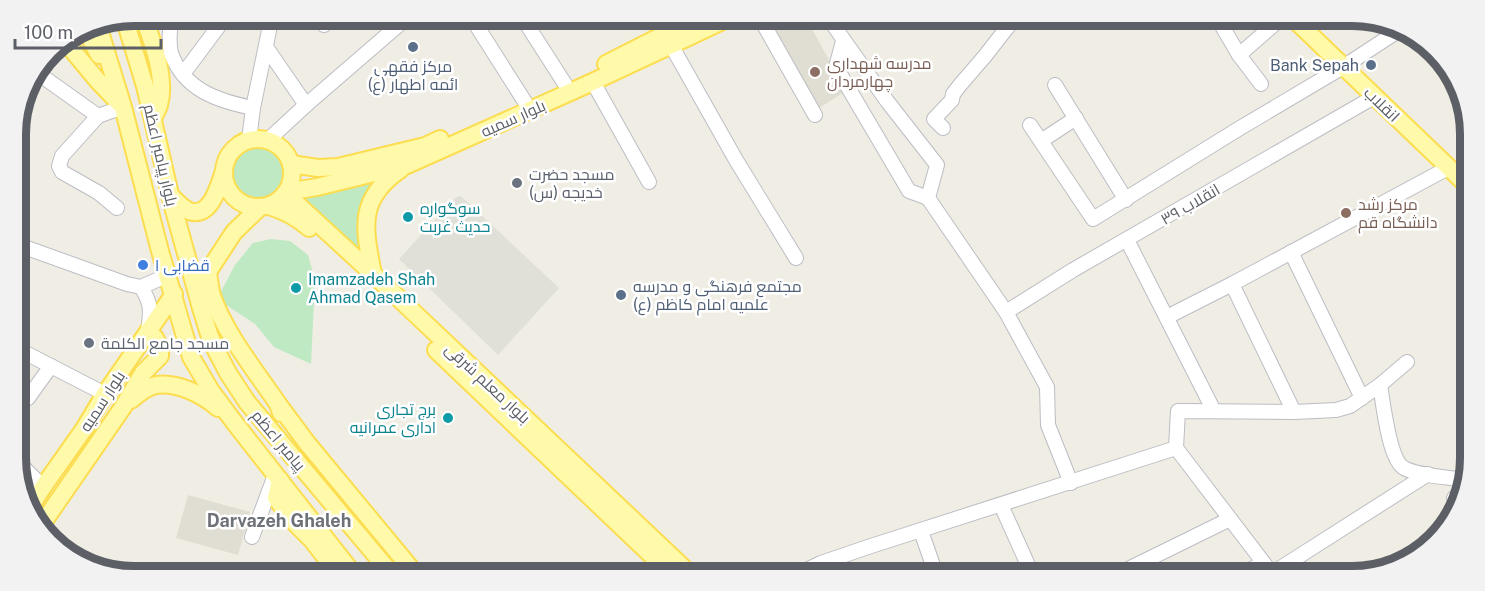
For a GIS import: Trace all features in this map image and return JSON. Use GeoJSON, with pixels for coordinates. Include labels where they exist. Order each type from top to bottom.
{"type":"FeatureCollection","features":[{"type":"Feature","properties":{"kind":"main road","name":"بلوار پیامبر اعظم"},"geometry":{"type":"LineString","coordinates":[[127,26],[145,86],[170,195],[199,300]]}},
{"type":"Feature","properties":{"kind":"main road"},"geometry":{"type":"LineString","coordinates":[[146,26],[157,60],[161,83],[159,104],[152,119]]}},
{"type":"Feature","properties":{"kind":"main road","name":"بلوار سمیه"},"geometry":{"type":"LineString","coordinates":[[291,164],[318,168],[338,167],[425,146],[565,84],[682,26]]}},
{"type":"Feature","properties":{"kind":"main road","name":"بلوار سمیه"},"geometry":{"type":"LineString","coordinates":[[286,193],[407,165],[712,26]]}},
{"type":"Feature","properties":{"kind":"main road","name":"انقلاب"},"geometry":{"type":"LineString","coordinates":[[1301,26],[1460,177]]}},
{"type":"Feature","properties":{"kind":"main road"},"geometry":{"type":"LineString","coordinates":[[100,31],[115,84]]}},
{"type":"Feature","properties":{"kind":"main road"},"geometry":{"type":"LineString","coordinates":[[89,36],[115,84]]}},
{"type":"Feature","properties":{"kind":"main road"},"geometry":{"type":"LineString","coordinates":[[70,47],[123,107]]}},
{"type":"Feature","properties":{"kind":"main road","name":"بلوار پیامبر اعظم"},"geometry":{"type":"LineString","coordinates":[[115,84],[180,319]]}},
{"type":"Feature","properties":{"kind":"main road"},"geometry":{"type":"LineString","coordinates":[[170,195],[182,207],[190,211],[199,211],[208,207],[217,191],[226,160],[239,144],[249,140],[268,140],[278,145],[286,153],[291,164],[293,174],[286,193],[278,201],[264,207],[234,232],[208,272],[199,300],[231,334]]}},
{"type":"Feature","properties":{"kind":"main road"},"geometry":{"type":"LineString","coordinates":[[373,274],[366,240],[366,226],[372,200],[379,187],[407,165]]}},
{"type":"Feature","properties":{"kind":"main road"},"geometry":{"type":"LineString","coordinates":[[224,170],[227,189],[240,203],[264,207]]}},
{"type":"Feature","properties":{"kind":"main road","name":"بلوار معلم شرقی"},"geometry":{"type":"LineString","coordinates":[[286,193],[680,566]]}},
{"type":"Feature","properties":{"kind":"main road","name":"بلوار معلم شرقی"},"geometry":{"type":"LineString","coordinates":[[264,207],[288,213],[309,228],[662,566]]}},
{"type":"Feature","properties":{"kind":"main road"},"geometry":{"type":"LineString","coordinates":[[208,272],[212,294],[231,334],[278,404],[307,443],[409,566]]}},
{"type":"Feature","properties":{"kind":"main road","name":"بلوار سمیه"},"geometry":{"type":"LineString","coordinates":[[35,500],[174,294]]}},
{"type":"Feature","properties":{"kind":"main road","name":"پیامبر اعظم"},"geometry":{"type":"LineString","coordinates":[[199,300],[209,334],[228,373],[247,402],[385,566]]}},
{"type":"Feature","properties":{"kind":"main road","name":"پیامبر اعظم"},"geometry":{"type":"LineString","coordinates":[[180,319],[191,357],[211,391],[347,566]]}},
{"type":"Feature","properties":{"kind":"main road"},"geometry":{"type":"LineString","coordinates":[[123,407],[143,373],[160,356],[160,348],[155,338],[146,335]]}},
{"type":"Feature","properties":{"kind":"main road"},"geometry":{"type":"LineString","coordinates":[[123,407],[145,389],[156,385],[171,386],[187,389],[211,402],[234,422]]}},
{"type":"Feature","properties":{"kind":"main road"},"geometry":{"type":"LineString","coordinates":[[278,404],[282,417],[282,444]]}},
{"type":"Feature","properties":{"kind":"main road","name":"بلوار سمیه"},"geometry":{"type":"LineString","coordinates":[[45,520],[123,407]]}},
{"type":"Feature","properties":{"kind":"main road"},"geometry":{"type":"LineString","coordinates":[[278,477],[276,498],[332,566]]}},
{"type":"Feature","properties":{"kind":"street"},"geometry":{"type":"LineString","coordinates":[[171,26],[171,52],[183,74],[200,91],[227,103],[253,108]]}},
{"type":"Feature","properties":{"kind":"street"},"geometry":{"type":"LineString","coordinates":[[183,74],[219,26]]}},
{"type":"Feature","properties":{"kind":"street"},"geometry":{"type":"LineString","coordinates":[[249,140],[253,108],[270,26]]}},
{"type":"Feature","properties":{"kind":"street"},"geometry":{"type":"LineString","coordinates":[[268,140],[396,26]]}},
{"type":"Feature","properties":{"kind":"street"},"geometry":{"type":"LineString","coordinates":[[477,26],[525,102]]}},
{"type":"Feature","properties":{"kind":"street"},"geometry":{"type":"LineString","coordinates":[[528,26],[565,84]]}},
{"type":"Feature","properties":{"kind":"street"},"geometry":{"type":"LineString","coordinates":[[765,26],[815,115]]}},
{"type":"Feature","properties":{"kind":"street"},"geometry":{"type":"LineString","coordinates":[[833,26],[887,101],[937,165],[928,198]]}},
{"type":"Feature","properties":{"kind":"street"},"geometry":{"type":"LineString","coordinates":[[942,128],[934,119],[952,100],[960,84],[1009,26]]}},
{"type":"Feature","properties":{"kind":"street"},"geometry":{"type":"LineString","coordinates":[[1222,26],[1239,56],[1261,84]]}},
{"type":"Feature","properties":{"kind":"street"},"geometry":{"type":"LineString","coordinates":[[1239,56],[1272,26]]}},
{"type":"Feature","properties":{"kind":"street"},"geometry":{"type":"LineString","coordinates":[[1030,125],[1093,219],[1344,67],[1393,34]]}},
{"type":"Feature","properties":{"kind":"street"},"geometry":{"type":"LineString","coordinates":[[843,41],[836,67],[909,191],[928,198],[1005,312],[1047,387],[1048,425],[1071,483]]}},
{"type":"Feature","properties":{"kind":"street"},"geometry":{"type":"LineString","coordinates":[[671,45],[736,160],[796,258]]}},
{"type":"Feature","properties":{"kind":"street"},"geometry":{"type":"LineString","coordinates":[[266,47],[306,105]]}},
{"type":"Feature","properties":{"kind":"street"},"geometry":{"type":"LineString","coordinates":[[42,76],[98,116]]}},
{"type":"Feature","properties":{"kind":"street"},"geometry":{"type":"LineString","coordinates":[[593,82],[649,182]]}},
{"type":"Feature","properties":{"kind":"street"},"geometry":{"type":"LineString","coordinates":[[1055,86],[1126,200]]}},
{"type":"Feature","properties":{"kind":"street","name":"انقلاب ۳۹"},"geometry":{"type":"LineString","coordinates":[[1005,312],[1073,270],[1374,97]]}},
{"type":"Feature","properties":{"kind":"street"},"geometry":{"type":"LineString","coordinates":[[117,208],[99,193],[62,172],[58,166],[62,156],[98,116],[123,107]]}},
{"type":"Feature","properties":{"kind":"street"},"geometry":{"type":"LineString","coordinates":[[1041,141],[1076,118]]}},
{"type":"Feature","properties":{"kind":"street"},"geometry":{"type":"LineString","coordinates":[[1167,317],[1448,168]]}},
{"type":"Feature","properties":{"kind":"street"},"geometry":{"type":"LineString","coordinates":[[1127,240],[1214,411]]}},
{"type":"Feature","properties":{"kind":"street"},"geometry":{"type":"LineString","coordinates":[[26,248],[141,287],[159,279],[167,271]]}},
{"type":"Feature","properties":{"kind":"street"},"geometry":{"type":"LineString","coordinates":[[1291,252],[1362,398]]}},
{"type":"Feature","properties":{"kind":"street"},"geometry":{"type":"LineString","coordinates":[[1232,284],[1294,412]]}},
{"type":"Feature","properties":{"kind":"street"},"geometry":{"type":"LineString","coordinates":[[141,287],[150,306],[146,335]]}},
{"type":"Feature","properties":{"kind":"street"},"geometry":{"type":"LineString","coordinates":[[26,353],[105,394]]}},
{"type":"Feature","properties":{"kind":"street"},"geometry":{"type":"LineString","coordinates":[[1265,565],[1176,448],[1178,411],[1336,410],[1350,406],[1362,398],[1407,362]]}},
{"type":"Feature","properties":{"kind":"street"},"geometry":{"type":"LineString","coordinates":[[26,399],[51,366]]}},
{"type":"Feature","properties":{"kind":"street"},"geometry":{"type":"LineString","coordinates":[[1380,385],[1392,447],[1399,465],[1416,472],[1457,479]]}},
{"type":"Feature","properties":{"kind":"street"},"geometry":{"type":"LineString","coordinates":[[816,565],[1176,448]]}},
{"type":"Feature","properties":{"kind":"street"},"geometry":{"type":"LineString","coordinates":[[27,471],[43,487]]}},
{"type":"Feature","properties":{"kind":"street"},"geometry":{"type":"LineString","coordinates":[[1277,565],[1428,474]]}},
{"type":"Feature","properties":{"kind":"street"},"geometry":{"type":"LineString","coordinates":[[252,537],[278,477]]}},
{"type":"Feature","properties":{"kind":"street"},"geometry":{"type":"LineString","coordinates":[[1001,505],[1028,565]]}},
{"type":"Feature","properties":{"kind":"street"},"geometry":{"type":"LineString","coordinates":[[1136,565],[1230,519]]}},
{"type":"Feature","properties":{"kind":"street"},"geometry":{"type":"LineString","coordinates":[[921,531],[933,565]]}},
{"type":"Feature","properties":{"kind":"shaded area","name":"مدرسه شهداری چهارمردان"},"geometry":{"type":"Polygon","coordinates":[[[771,26],[810,26],[846,91],[816,110],[771,26]]]}},
{"type":"Feature","properties":{"kind":"shaded area"},"geometry":{"type":"Polygon","coordinates":[[[461,196],[559,288],[498,355],[399,259],[456,197],[461,196]]]}},
{"type":"Feature","properties":{"kind":"shaded area"},"geometry":{"type":"Polygon","coordinates":[[[188,495],[250,512],[238,555],[176,538],[188,495]]]}},
{"type":"Feature","properties":{"kind":"green space"},"geometry":{"type":"Polygon","coordinates":[[[258,146],[268,148],[277,154],[283,163],[285,173],[283,183],[277,192],[268,198],[258,200],[248,198],[239,192],[233,183],[231,173],[233,163],[239,154],[248,148],[258,146]]]}},
{"type":"Feature","properties":{"kind":"green space"},"geometry":{"type":"Polygon","coordinates":[[[407,165],[372,200],[373,274],[287,193],[407,165]]]}},
{"type":"Feature","properties":{"kind":"green space"},"geometry":{"type":"Polygon","coordinates":[[[271,239],[290,241],[308,255],[315,280],[311,364],[274,347],[255,324],[217,299],[235,265],[253,243],[271,239]]]}},
{"type":"Feature","properties":{"kind":"place","name":"مرکز فقهی ائمه اطهار (ع)"},"geometry":{"type":"Point","coordinates":[413,47]}},
{"type":"Feature","properties":{"kind":"place","name":"Bank Sepah"},"geometry":{"type":"Point","coordinates":[1371,65]}},
{"type":"Feature","properties":{"kind":"place","name":"مدرسه شهداری چهارمردان"},"geometry":{"type":"Point","coordinates":[815,72]}},
{"type":"Feature","properties":{"kind":"place","name":"مسجد حضرت خدیجه (س)"},"geometry":{"type":"Point","coordinates":[517,183]}},
{"type":"Feature","properties":{"kind":"place","name":"مرکز رشد دانشگاه قم"},"geometry":{"type":"Point","coordinates":[1346,213]}},
{"type":"Feature","properties":{"kind":"place","name":"سوگواره حدیث غربت"},"geometry":{"type":"Point","coordinates":[408,217]}},
{"type":"Feature","properties":{"kind":"place","name":"قضابی ا"},"geometry":{"type":"Point","coordinates":[143,265]}},
{"type":"Feature","properties":{"kind":"place","name":"Imamzadeh Shah Ahmad Qasem"},"geometry":{"type":"Point","coordinates":[296,288]}},
{"type":"Feature","properties":{"kind":"place","name":"مجتمع فرهنگی و مدرسه علمیه امام کاظم (ع)"},"geometry":{"type":"Point","coordinates":[621,295]}},
{"type":"Feature","properties":{"kind":"place","name":"مسجد جامع الکلمة"},"geometry":{"type":"Point","coordinates":[89,343]}},
{"type":"Feature","properties":{"kind":"place","name":"برج تجاری اداری عمرانیه"},"geometry":{"type":"Point","coordinates":[448,418]}},
{"type":"Feature","properties":{"kind":"district","name":"Darvazeh Ghaleh"},"geometry":{"type":"Point","coordinates":[279,521]}}]}
